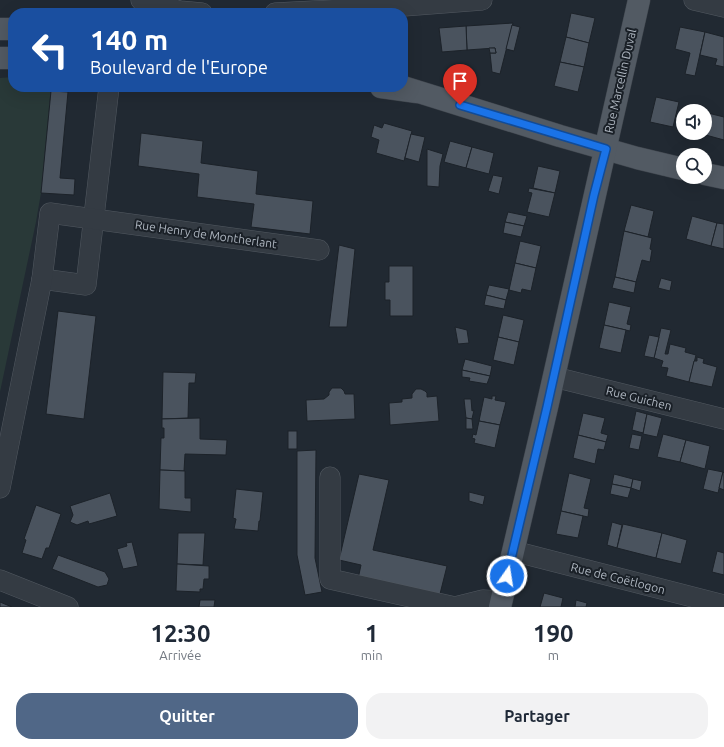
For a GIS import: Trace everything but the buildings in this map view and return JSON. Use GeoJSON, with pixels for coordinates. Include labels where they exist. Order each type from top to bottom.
{"type":"FeatureCollection","features":[{"type":"Feature","properties":{"kind":"main road","name":"Rue Marcellin Duval"},"geometry":{"type":"LineString","coordinates":[[501,604],[639,0]]}},
{"type":"Feature","properties":{"kind":"main road"},"geometry":{"type":"LineString","coordinates":[[410,89],[606,149],[676,167]]}},
{"type":"Feature","properties":{"kind":"main road"},"geometry":{"type":"LineString","coordinates":[[712,175],[724,178]]}},
{"type":"Feature","properties":{"kind":"street"},"geometry":{"type":"LineString","coordinates":[[141,0],[169,8]]}},
{"type":"Feature","properties":{"kind":"street"},"geometry":{"type":"LineString","coordinates":[[408,8],[482,0]]}},
{"type":"Feature","properties":{"kind":"street"},"geometry":{"type":"LineString","coordinates":[[694,0],[724,7]]}},
{"type":"Feature","properties":{"kind":"street"},"geometry":{"type":"LineString","coordinates":[[42,279],[86,285],[108,92]]}},
{"type":"Feature","properties":{"kind":"street","name":"Rue Henry de Montherlant"},"geometry":{"type":"LineString","coordinates":[[0,488],[42,279],[50,213],[319,250]]}},
{"type":"Feature","properties":{"kind":"street","name":"Rue Guichen"},"geometry":{"type":"LineString","coordinates":[[554,377],[724,419]]}},
{"type":"Feature","properties":{"kind":"street"},"geometry":{"type":"LineString","coordinates":[[330,477],[330,579],[455,607],[483,600],[501,604]]}},
{"type":"Feature","properties":{"kind":"street","name":"Rue de Coëtlogon"},"geometry":{"type":"LineString","coordinates":[[513,551],[724,605]]}},
{"type":"Feature","properties":{"kind":"street"},"geometry":{"type":"LineString","coordinates":[[0,580],[68,607]]}},
{"type":"Feature","properties":{"kind":"shaded area"},"geometry":{"type":"Polygon","coordinates":[[[8,77],[8,92],[51,92],[41,193],[0,392],[0,78],[8,77]]]}},
{"type":"Feature","properties":{"kind":"route"},"geometry":{"type":"LineString","coordinates":[[460,105],[606,149],[594,195],[547,407],[507,576]]}}]}
